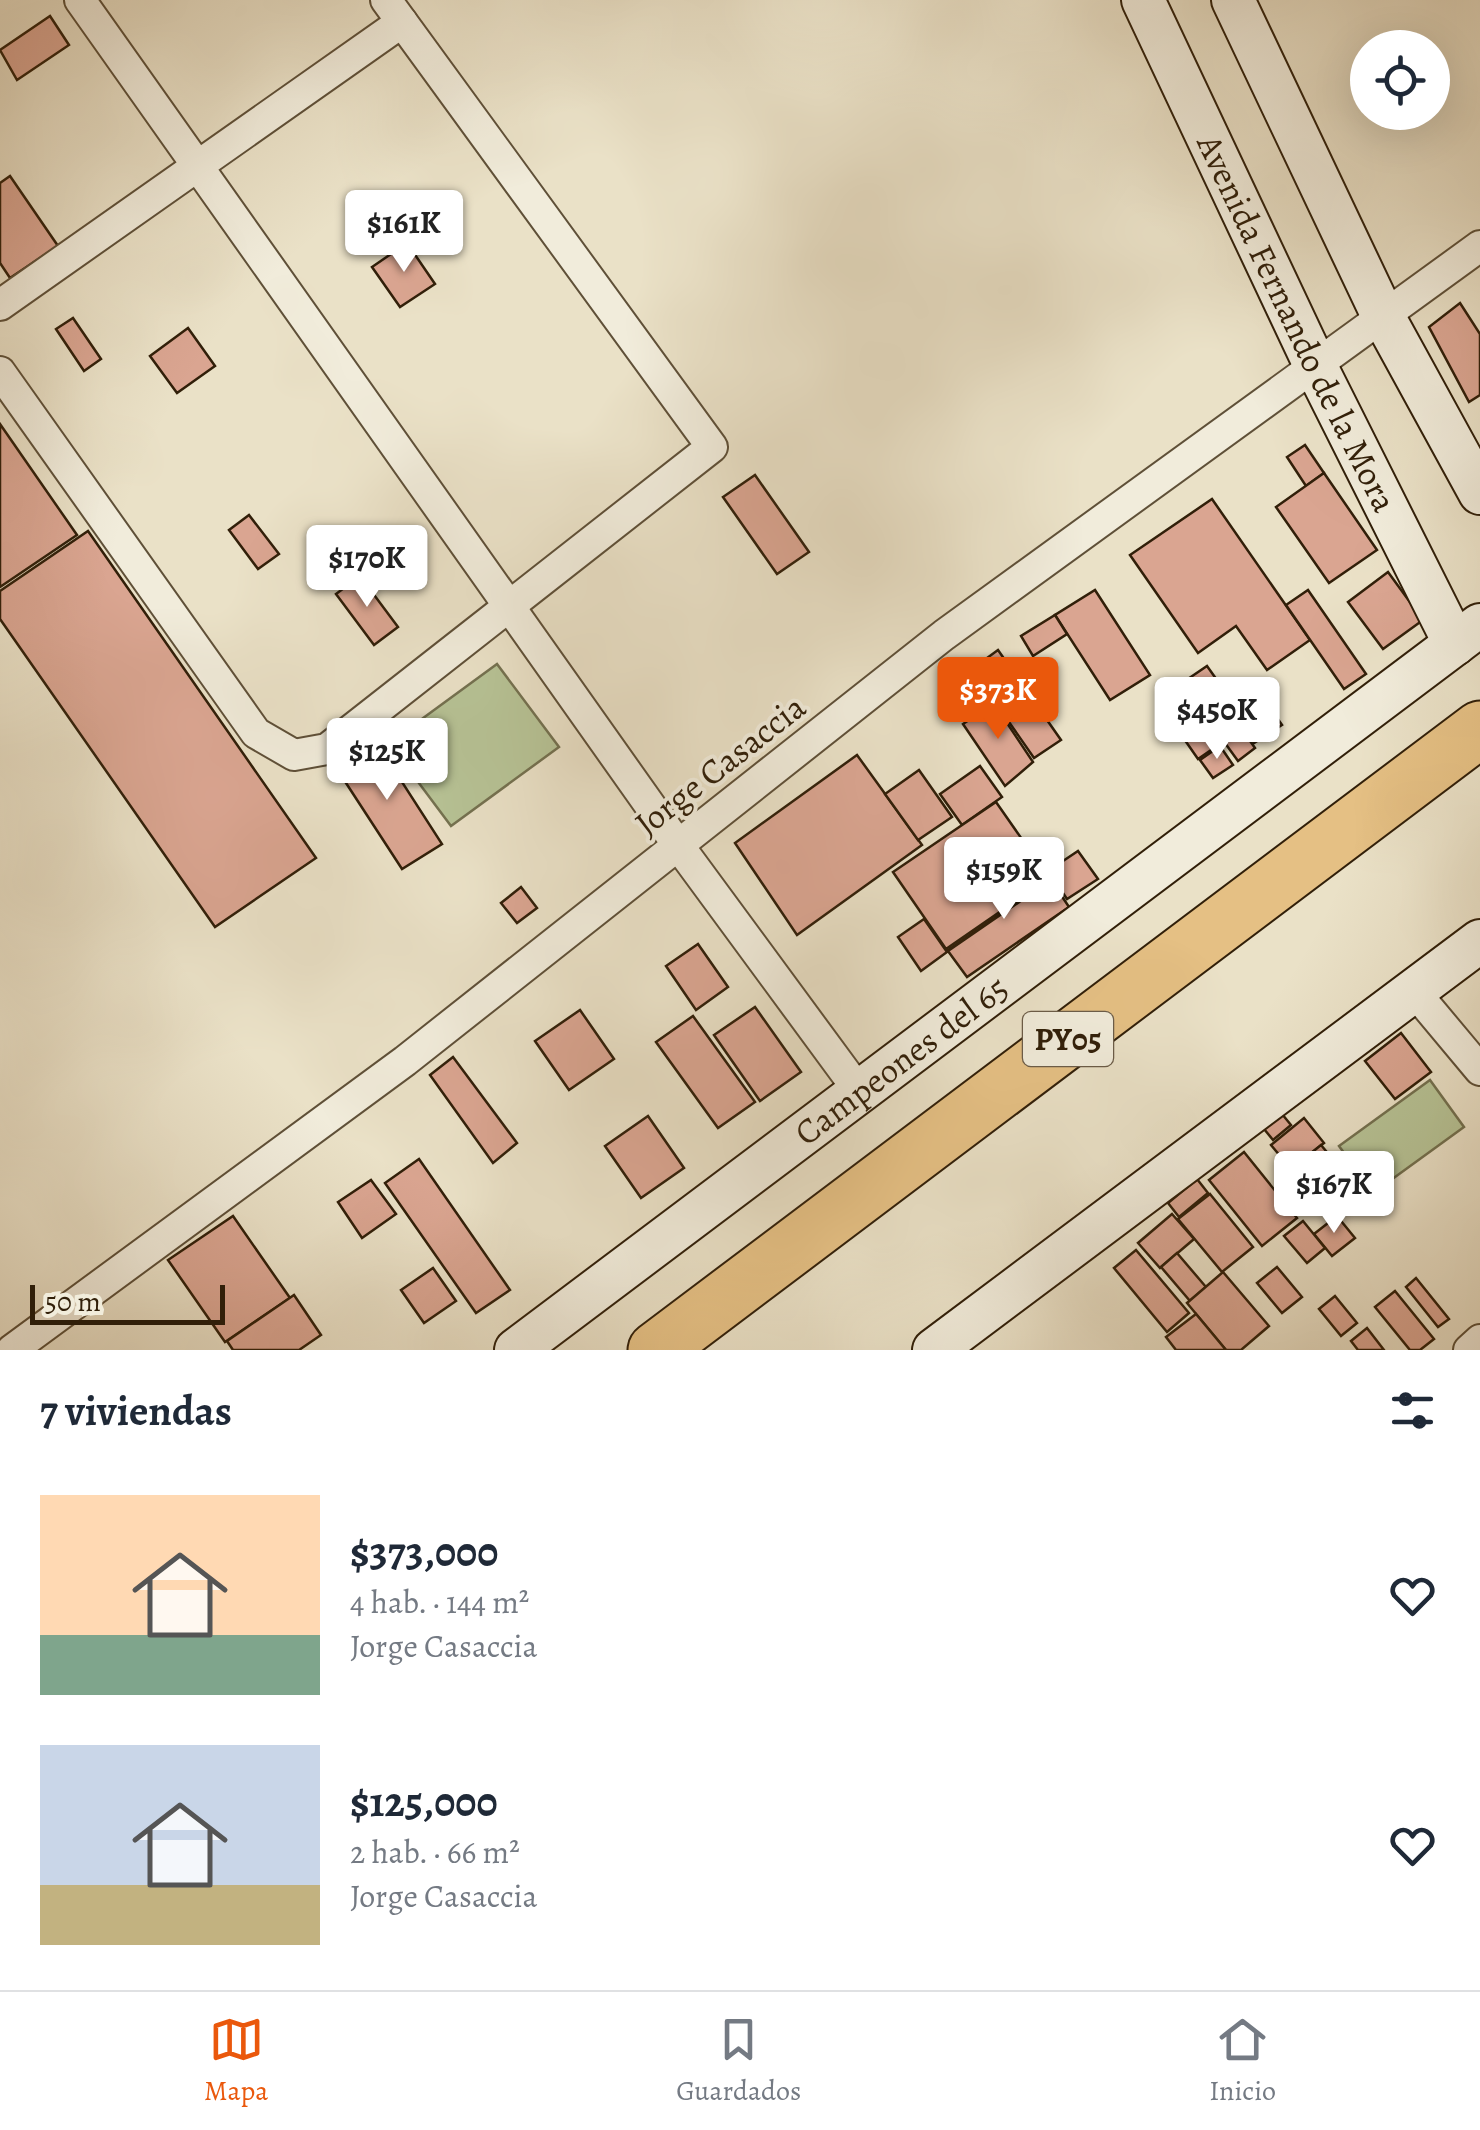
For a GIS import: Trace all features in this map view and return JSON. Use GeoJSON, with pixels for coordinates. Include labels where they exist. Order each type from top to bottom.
{"type":"FeatureCollection","features":[{"type":"Feature","properties":{"kind":"highway","name":"PY05"},"geometry":{"type":"LineString","coordinates":[[656,1350],[1480,729]]}},
{"type":"Feature","properties":{"kind":"main road","name":"Avenida Fernando de la Mora"},"geometry":{"type":"LineString","coordinates":[[1143,0],[1315,365],[1467,634]]}},
{"type":"Feature","properties":{"kind":"main road"},"geometry":{"type":"LineString","coordinates":[[1233,0],[1383,316],[1480,493]]}},
{"type":"Feature","properties":{"kind":"main road","name":"Campeones del 65"},"geometry":{"type":"LineString","coordinates":[[516,1350],[1467,634]]}},
{"type":"Feature","properties":{"kind":"main road"},"geometry":{"type":"LineString","coordinates":[[934,1350],[1480,941]]}},
{"type":"Feature","properties":{"kind":"street"},"geometry":{"type":"LineString","coordinates":[[80,0],[678,846],[859,1092]]}},
{"type":"Feature","properties":{"kind":"street"},"geometry":{"type":"LineString","coordinates":[[0,304],[198,166],[394,11],[712,447],[327,749],[294,755],[256,733],[0,372]]}},
{"type":"Feature","properties":{"kind":"street","name":"Jorge Casaccia"},"geometry":{"type":"LineString","coordinates":[[12,1350],[405,1061],[944,635],[1480,246]]}},
{"type":"Feature","properties":{"kind":"street"},"geometry":{"type":"LineString","coordinates":[[1414,991],[1480,1070]]}},
{"type":"Feature","properties":{"kind":"street"},"geometry":{"type":"LineString","coordinates":[[1469,1350],[1480,1340]]}},
{"type":"Feature","properties":{"kind":"green space"},"geometry":{"type":"Polygon","coordinates":[[[497,664],[559,747],[451,826],[389,743],[497,664]]]}},
{"type":"Feature","properties":{"kind":"green space"},"geometry":{"type":"Polygon","coordinates":[[[1430,1080],[1464,1127],[1373,1193],[1339,1146],[1430,1080]]]}},
{"type":"Feature","properties":{"kind":"building"},"geometry":{"type":"Polygon","coordinates":[[[50,16],[69,45],[17,80],[0,50],[50,16]]]}},
{"type":"Feature","properties":{"kind":"building"},"geometry":{"type":"Polygon","coordinates":[[[10,176],[58,246],[10,278],[0,263],[0,183],[10,176]]]}},
{"type":"Feature","properties":{"kind":"building"},"geometry":{"type":"Polygon","coordinates":[[[407,243],[435,284],[400,307],[372,267],[407,243]]]}},
{"type":"Feature","properties":{"kind":"building"},"geometry":{"type":"Polygon","coordinates":[[[1460,303],[1480,334],[1480,395],[1469,402],[1429,327],[1460,303]]]}},
{"type":"Feature","properties":{"kind":"building"},"geometry":{"type":"Polygon","coordinates":[[[73,318],[101,359],[84,371],[56,329],[73,318]]]}},
{"type":"Feature","properties":{"kind":"building"},"geometry":{"type":"Polygon","coordinates":[[[188,328],[215,366],[177,393],[150,356],[188,328]]]}},
{"type":"Feature","properties":{"kind":"building"},"geometry":{"type":"Polygon","coordinates":[[[0,424],[77,535],[0,587],[0,424]]]}},
{"type":"Feature","properties":{"kind":"building"},"geometry":{"type":"Polygon","coordinates":[[[1305,445],[1324,473],[1306,486],[1287,457],[1305,445]]]}},
{"type":"Feature","properties":{"kind":"building"},"geometry":{"type":"Polygon","coordinates":[[[1324,473],[1377,550],[1329,583],[1276,507],[1324,473]]]}},
{"type":"Feature","properties":{"kind":"building"},"geometry":{"type":"Polygon","coordinates":[[[755,475],[809,552],[777,574],[723,497],[755,475]]]}},
{"type":"Feature","properties":{"kind":"building"},"geometry":{"type":"Polygon","coordinates":[[[1212,499],[1310,640],[1267,670],[1236,626],[1198,653],[1130,555],[1212,499]]]}},
{"type":"Feature","properties":{"kind":"building"},"geometry":{"type":"Polygon","coordinates":[[[249,515],[279,554],[258,569],[229,530],[249,515]]]}},
{"type":"Feature","properties":{"kind":"building"},"geometry":{"type":"Polygon","coordinates":[[[88,531],[316,858],[215,927],[0,619],[0,591],[88,531]]]}},
{"type":"Feature","properties":{"kind":"building"},"geometry":{"type":"Polygon","coordinates":[[[1388,572],[1423,620],[1383,649],[1348,602],[1388,572]]]}},
{"type":"Feature","properties":{"kind":"building"},"geometry":{"type":"Polygon","coordinates":[[[360,576],[398,627],[374,645],[336,594],[360,576]]]}},
{"type":"Feature","properties":{"kind":"building"},"geometry":{"type":"Polygon","coordinates":[[[1095,590],[1150,675],[1110,700],[1055,615],[1095,590]]]}},
{"type":"Feature","properties":{"kind":"building"},"geometry":{"type":"Polygon","coordinates":[[[1308,590],[1366,674],[1344,689],[1286,605],[1308,590]]]}},
{"type":"Feature","properties":{"kind":"building"},"geometry":{"type":"Polygon","coordinates":[[[1055,615],[1067,634],[1033,656],[1021,636],[1055,615]]]}},
{"type":"Feature","properties":{"kind":"building"},"geometry":{"type":"Polygon","coordinates":[[[998,650],[1061,740],[1034,758],[972,669],[998,650]]]}},
{"type":"Feature","properties":{"kind":"building"},"geometry":{"type":"Polygon","coordinates":[[[1207,666],[1239,711],[1261,695],[1282,725],[1254,743],[1243,728],[1198,759],[1157,700],[1207,666]]]}},
{"type":"Feature","properties":{"kind":"building"},"geometry":{"type":"Polygon","coordinates":[[[989,696],[1033,762],[1005,786],[963,724],[985,709],[980,700],[989,696]]]}},
{"type":"Feature","properties":{"kind":"building"},"geometry":{"type":"Polygon","coordinates":[[[1243,731],[1255,748],[1238,761],[1225,743],[1243,731]]]}},
{"type":"Feature","properties":{"kind":"building"},"geometry":{"type":"Polygon","coordinates":[[[373,737],[442,844],[402,869],[333,763],[373,737]]]}},
{"type":"Feature","properties":{"kind":"building"},"geometry":{"type":"Polygon","coordinates":[[[1220,746],[1233,765],[1213,778],[1200,760],[1220,746]]]}},
{"type":"Feature","properties":{"kind":"building"},"geometry":{"type":"Polygon","coordinates":[[[857,755],[922,845],[797,935],[735,843],[857,755]]]}},
{"type":"Feature","properties":{"kind":"building"},"geometry":{"type":"Polygon","coordinates":[[[980,766],[1002,797],[962,825],[940,794],[980,766]]]}},
{"type":"Feature","properties":{"kind":"building"},"geometry":{"type":"Polygon","coordinates":[[[919,770],[952,817],[918,840],[885,794],[919,770]]]}},
{"type":"Feature","properties":{"kind":"building"},"geometry":{"type":"Polygon","coordinates":[[[996,802],[1049,878],[946,949],[893,872],[996,802]]]}},
{"type":"Feature","properties":{"kind":"building"},"geometry":{"type":"Polygon","coordinates":[[[1078,851],[1098,879],[1067,899],[1048,871],[1078,851]]]}},
{"type":"Feature","properties":{"kind":"building"},"geometry":{"type":"Polygon","coordinates":[[[1051,879],[1061,894],[959,965],[948,950],[1051,879]]]}},
{"type":"Feature","properties":{"kind":"building"},"geometry":{"type":"Polygon","coordinates":[[[1051,880],[1069,907],[967,977],[948,951],[1051,880]]]}},
{"type":"Feature","properties":{"kind":"building"},"geometry":{"type":"Polygon","coordinates":[[[521,887],[537,908],[517,923],[501,903],[521,887]]]}},
{"type":"Feature","properties":{"kind":"building"},"geometry":{"type":"Polygon","coordinates":[[[924,919],[947,952],[921,971],[898,937],[924,919]]]}},
{"type":"Feature","properties":{"kind":"building"},"geometry":{"type":"Polygon","coordinates":[[[698,944],[728,987],[696,1010],[666,966],[698,944]]]}},
{"type":"Feature","properties":{"kind":"building"},"geometry":{"type":"Polygon","coordinates":[[[755,1007],[801,1072],[760,1101],[714,1035],[755,1007]]]}},
{"type":"Feature","properties":{"kind":"building"},"geometry":{"type":"Polygon","coordinates":[[[580,1010],[614,1059],[569,1090],[535,1041],[580,1010]]]}},
{"type":"Feature","properties":{"kind":"building"},"geometry":{"type":"Polygon","coordinates":[[[693,1016],[755,1102],[718,1128],[656,1042],[693,1016]]]}},
{"type":"Feature","properties":{"kind":"building"},"geometry":{"type":"Polygon","coordinates":[[[1401,1033],[1431,1072],[1395,1099],[1365,1061],[1401,1033]]]}},
{"type":"Feature","properties":{"kind":"building"},"geometry":{"type":"Polygon","coordinates":[[[453,1057],[517,1143],[493,1163],[430,1075],[453,1057]]]}},
{"type":"Feature","properties":{"kind":"building"},"geometry":{"type":"Polygon","coordinates":[[[1282,1114],[1291,1125],[1273,1140],[1264,1129],[1282,1114]]]}},
{"type":"Feature","properties":{"kind":"building"},"geometry":{"type":"Polygon","coordinates":[[[648,1116],[684,1168],[641,1198],[605,1146],[648,1116]]]}},
{"type":"Feature","properties":{"kind":"building"},"geometry":{"type":"Polygon","coordinates":[[[1304,1118],[1324,1143],[1291,1169],[1271,1145],[1304,1118]]]}},
{"type":"Feature","properties":{"kind":"building"},"geometry":{"type":"Polygon","coordinates":[[[1321,1145],[1371,1205],[1359,1214],[1310,1154],[1321,1145]]]}},
{"type":"Feature","properties":{"kind":"building"},"geometry":{"type":"Polygon","coordinates":[[[1244,1152],[1297,1218],[1262,1246],[1209,1180],[1244,1152]]]}},
{"type":"Feature","properties":{"kind":"building"},"geometry":{"type":"Polygon","coordinates":[[[419,1159],[510,1290],[476,1313],[385,1183],[419,1159]]]}},
{"type":"Feature","properties":{"kind":"building"},"geometry":{"type":"Polygon","coordinates":[[[1197,1179],[1208,1193],[1179,1217],[1168,1203],[1197,1179]]]}},
{"type":"Feature","properties":{"kind":"building"},"geometry":{"type":"Polygon","coordinates":[[[371,1180],[396,1214],[362,1238],[338,1202],[371,1180]]]}},
{"type":"Feature","properties":{"kind":"building"},"geometry":{"type":"Polygon","coordinates":[[[1210,1194],[1253,1247],[1222,1272],[1178,1219],[1210,1194]]]}},
{"type":"Feature","properties":{"kind":"building"},"geometry":{"type":"Polygon","coordinates":[[[1172,1214],[1194,1239],[1160,1268],[1138,1243],[1172,1214]]]}},
{"type":"Feature","properties":{"kind":"building"},"geometry":{"type":"Polygon","coordinates":[[[233,1216],[290,1298],[225,1342],[168,1260],[233,1216]]]}},
{"type":"Feature","properties":{"kind":"building"},"geometry":{"type":"Polygon","coordinates":[[[1337,1216],[1355,1238],[1332,1256],[1314,1234],[1337,1216]]]}},
{"type":"Feature","properties":{"kind":"building"},"geometry":{"type":"Polygon","coordinates":[[[1303,1221],[1325,1248],[1307,1263],[1284,1236],[1303,1221]]]}},
{"type":"Feature","properties":{"kind":"building"},"geometry":{"type":"Polygon","coordinates":[[[1136,1250],[1189,1313],[1167,1332],[1114,1268],[1136,1250]]]}},
{"type":"Feature","properties":{"kind":"building"},"geometry":{"type":"Polygon","coordinates":[[[1177,1253],[1206,1287],[1190,1301],[1161,1267],[1177,1253]]]}},
{"type":"Feature","properties":{"kind":"building"},"geometry":{"type":"Polygon","coordinates":[[[1277,1267],[1302,1297],[1282,1313],[1257,1283],[1277,1267]]]}},
{"type":"Feature","properties":{"kind":"building"},"geometry":{"type":"Polygon","coordinates":[[[433,1268],[456,1301],[424,1323],[401,1290],[433,1268]]]}},
{"type":"Feature","properties":{"kind":"building"},"geometry":{"type":"Polygon","coordinates":[[[1223,1272],[1269,1326],[1241,1350],[1226,1350],[1187,1303],[1223,1272]]]}},
{"type":"Feature","properties":{"kind":"building"},"geometry":{"type":"Polygon","coordinates":[[[1416,1278],[1449,1319],[1438,1327],[1406,1287],[1416,1278]]]}},
{"type":"Feature","properties":{"kind":"building"},"geometry":{"type":"Polygon","coordinates":[[[1395,1291],[1434,1339],[1420,1350],[1410,1350],[1375,1307],[1395,1291]]]}},
{"type":"Feature","properties":{"kind":"building"},"geometry":{"type":"Polygon","coordinates":[[[294,1295],[321,1335],[299,1350],[233,1350],[227,1341],[294,1295]]]}},
{"type":"Feature","properties":{"kind":"building"},"geometry":{"type":"Polygon","coordinates":[[[1335,1296],[1357,1323],[1341,1336],[1319,1309],[1335,1296]]]}},
{"type":"Feature","properties":{"kind":"building"},"geometry":{"type":"Polygon","coordinates":[[[1196,1314],[1226,1350],[1176,1350],[1166,1337],[1196,1314]]]}},
{"type":"Feature","properties":{"kind":"building"},"geometry":{"type":"Polygon","coordinates":[[[1367,1328],[1384,1350],[1358,1350],[1351,1341],[1367,1328]]]}}]}
